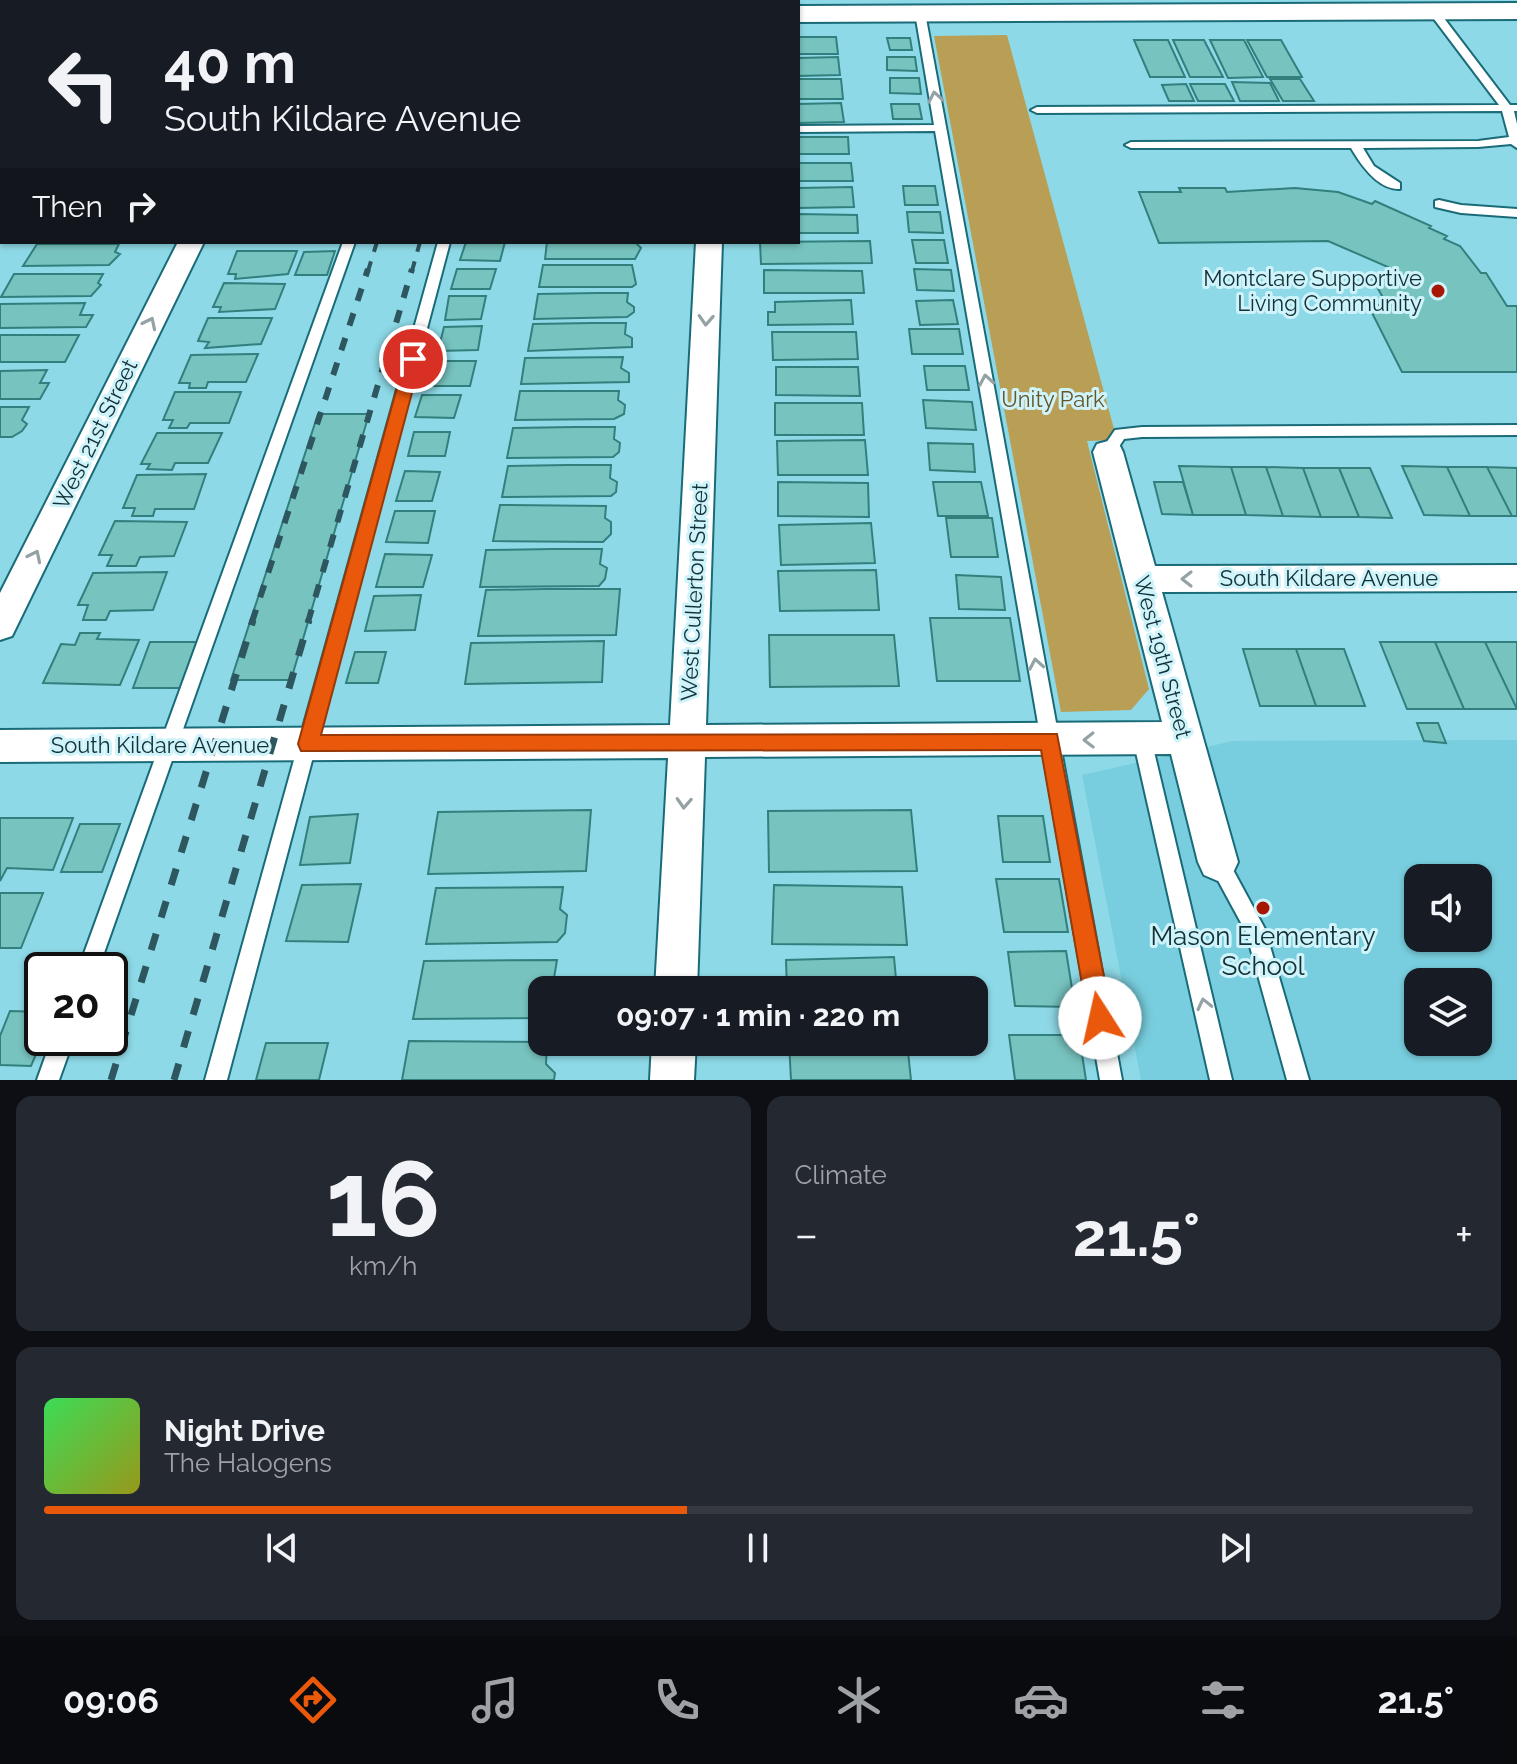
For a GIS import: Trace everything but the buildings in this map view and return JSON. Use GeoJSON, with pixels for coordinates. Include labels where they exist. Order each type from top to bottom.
{"type":"FeatureCollection","features":[{"type":"Feature","properties":{"kind":"street"},"geometry":{"type":"LineString","coordinates":[[800,14],[1517,11]]}},
{"type":"Feature","properties":{"kind":"street","name":"West 21st Street"},"geometry":{"type":"LineString","coordinates":[[0,626],[190,244]]}},
{"type":"Feature","properties":{"kind":"street","name":"West Cullerton Street"},"geometry":{"type":"LineString","coordinates":[[677,976],[709,244]]}},
{"type":"Feature","properties":{"kind":"street","name":"West 19th Street"},"geometry":{"type":"LineString","coordinates":[[1108,452],[1218,862]]}},
{"type":"Feature","properties":{"kind":"street","name":"South Kildare Avenue"},"geometry":{"type":"LineString","coordinates":[[1142,579],[1517,578]]}},
{"type":"Feature","properties":{"kind":"street","name":"South Kildare Avenue"},"geometry":{"type":"LineString","coordinates":[[0,746],[1185,738]]}},
{"type":"Feature","properties":{"kind":"street"},"geometry":{"type":"LineString","coordinates":[[672,1080],[673,1056]]}},
{"type":"Feature","properties":{"kind":"lane"},"geometry":{"type":"LineString","coordinates":[[1131,145],[1516,142],[1512,108],[1433,11]]}},
{"type":"Feature","properties":{"kind":"lane"},"geometry":{"type":"LineString","coordinates":[[920,13],[1111,1080]]}},
{"type":"Feature","properties":{"kind":"lane"},"geometry":{"type":"LineString","coordinates":[[1037,110],[1512,108]]}},
{"type":"Feature","properties":{"kind":"lane"},"geometry":{"type":"LineString","coordinates":[[800,129],[940,128]]}},
{"type":"Feature","properties":{"kind":"lane"},"geometry":{"type":"LineString","coordinates":[[1355,144],[1369,168],[1396,186]]}},
{"type":"Feature","properties":{"kind":"lane"},"geometry":{"type":"LineString","coordinates":[[1439,204],[1461,209],[1517,213]]}},
{"type":"Feature","properties":{"kind":"lane"},"geometry":{"type":"LineString","coordinates":[[94,952],[348,244]]}},
{"type":"Feature","properties":{"kind":"lane"},"geometry":{"type":"LineString","coordinates":[[216,1080],[443,244]]}},
{"type":"Feature","properties":{"kind":"lane"},"geometry":{"type":"LineString","coordinates":[[1108,452],[1120,434],[1142,432],[1517,430]]}},
{"type":"Feature","properties":{"kind":"lane"},"geometry":{"type":"LineString","coordinates":[[1142,739],[1221,1080]]}},
{"type":"Feature","properties":{"kind":"lane"},"geometry":{"type":"LineString","coordinates":[[1218,862],[1255,929],[1298,1080]]}},
{"type":"Feature","properties":{"kind":"lane"},"geometry":{"type":"LineString","coordinates":[[48,1080],[57,1056]]}},
{"type":"Feature","properties":{"kind":"shaded area","name":"Mason Elementary School"},"geometry":{"type":"Polygon","coordinates":[[[1517,740],[1517,1080],[1141,1080],[1082,775],[1233,741],[1517,740]]]}},
{"type":"Feature","properties":{"kind":"green space","name":"Unity Park"},"geometry":{"type":"Polygon","coordinates":[[[1007,35],[1117,440],[1087,441],[1149,689],[1131,710],[1061,712],[934,36],[1007,35]]]}},
{"type":"Feature","properties":{"kind":"railway"},"geometry":{"type":"LineString","coordinates":[[368,271],[376,244]]}},
{"type":"Feature","properties":{"kind":"railway"},"geometry":{"type":"LineString","coordinates":[[412,271],[419,244]]}},
{"type":"Feature","properties":{"kind":"railway"},"geometry":{"type":"LineString","coordinates":[[252,622],[368,269]]}},
{"type":"Feature","properties":{"kind":"railway"},"geometry":{"type":"LineString","coordinates":[[308,622],[412,269]]}},
{"type":"Feature","properties":{"kind":"railway"},"geometry":{"type":"LineString","coordinates":[[111,1080],[253,620]]}},
{"type":"Feature","properties":{"kind":"railway"},"geometry":{"type":"LineString","coordinates":[[174,1080],[309,620]]}},
{"type":"Feature","properties":{"kind":"place","name":"Montclare Supportive Living Community"},"geometry":{"type":"Point","coordinates":[1438,291]}},
{"type":"Feature","properties":{"kind":"place","name":"Mason Elementary School"},"geometry":{"type":"Point","coordinates":[1263,908]}},
{"type":"Feature","properties":{"kind":"route"},"geometry":{"type":"LineString","coordinates":[[413,359],[308,744],[1050,741],[1100,1018]]}}]}
